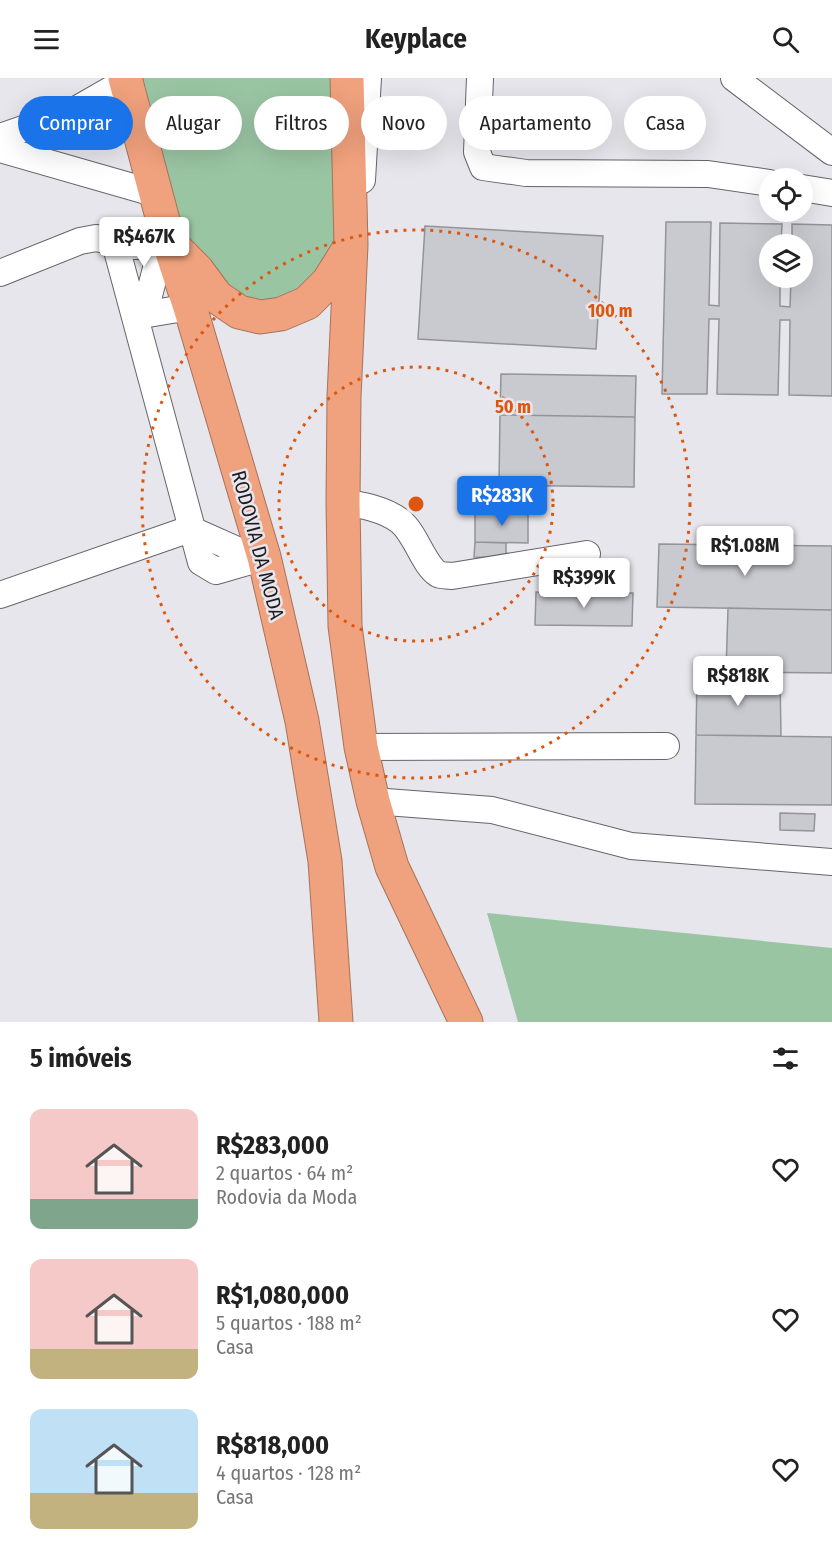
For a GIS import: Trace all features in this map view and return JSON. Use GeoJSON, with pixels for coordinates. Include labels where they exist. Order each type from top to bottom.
{"type":"FeatureCollection","features":[{"type":"Feature","properties":{"kind":"highway"},"geometry":{"type":"LineString","coordinates":[[346,78],[351,245],[344,397],[345,626],[361,747],[373,801],[392,867],[466,1022]]}},
{"type":"Feature","properties":{"kind":"highway","name":"RODOVIA DA MODA"},"geometry":{"type":"LineString","coordinates":[[126,79],[157,194],[166,244],[190,307],[261,558],[302,721],[325,861],[336,1022]]}},
{"type":"Feature","properties":{"kind":"highway"},"geometry":{"type":"LineString","coordinates":[[166,244],[197,270],[218,297],[239,312],[260,317],[281,314],[307,303],[328,282],[351,245]]}},
{"type":"Feature","properties":{"kind":"street"},"geometry":{"type":"LineString","coordinates":[[351,245],[364,171],[368,78]]}},
{"type":"Feature","properties":{"kind":"street"},"geometry":{"type":"LineString","coordinates":[[480,78],[477,153],[483,167],[526,173],[708,174],[759,181]]}},
{"type":"Feature","properties":{"kind":"street"},"geometry":{"type":"LineString","coordinates":[[734,78],[832,152]]}},
{"type":"Feature","properties":{"kind":"street"},"geometry":{"type":"LineString","coordinates":[[0,137],[72,112],[126,79]]}},
{"type":"Feature","properties":{"kind":"street"},"geometry":{"type":"LineString","coordinates":[[0,149],[157,194]]}},
{"type":"Feature","properties":{"kind":"street"},"geometry":{"type":"LineString","coordinates":[[813,190],[832,193]]}},
{"type":"Feature","properties":{"kind":"street"},"geometry":{"type":"LineString","coordinates":[[0,273],[80,241],[96,238],[134,246],[166,244],[140,316]]}},
{"type":"Feature","properties":{"kind":"street"},"geometry":{"type":"LineString","coordinates":[[115,243],[140,316],[190,529],[201,562],[216,571],[261,558]]}},
{"type":"Feature","properties":{"kind":"street"},"geometry":{"type":"LineString","coordinates":[[140,316],[190,307]]}},
{"type":"Feature","properties":{"kind":"street"},"geometry":{"type":"LineString","coordinates":[[343,502],[368,506],[399,520],[409,529],[432,568],[440,575],[452,576],[587,554]]}},
{"type":"Feature","properties":{"kind":"street"},"geometry":{"type":"LineString","coordinates":[[0,595],[190,529]]}},
{"type":"Feature","properties":{"kind":"street"},"geometry":{"type":"LineString","coordinates":[[361,747],[666,746]]}},
{"type":"Feature","properties":{"kind":"street"},"geometry":{"type":"LineString","coordinates":[[373,801],[492,810],[631,846],[832,862]]}},
{"type":"Feature","properties":{"kind":"green space"},"geometry":{"type":"Polygon","coordinates":[[[125,78],[347,78],[347,96],[254,96],[254,150],[349,150],[351,245],[328,282],[260,317],[169,243],[133,108],[133,96],[130,96],[125,78]]]}},
{"type":"Feature","properties":{"kind":"green space"},"geometry":{"type":"Polygon","coordinates":[[[487,913],[832,948],[832,1022],[518,1022],[487,913]]]}},
{"type":"Feature","properties":{"kind":"building"},"geometry":{"type":"Polygon","coordinates":[[[666,222],[711,222],[709,305],[719,306],[720,223],[782,224],[782,234],[759,234],[759,288],[780,288],[780,306],[790,307],[791,288],[813,288],[813,234],[792,234],[792,224],[832,225],[832,396],[789,395],[790,320],[780,320],[778,395],[717,394],[719,319],[709,319],[707,394],[662,394],[666,222]]]}},
{"type":"Feature","properties":{"kind":"building"},"geometry":{"type":"Polygon","coordinates":[[[425,226],[603,236],[596,349],[418,339],[425,226]]]}},
{"type":"Feature","properties":{"kind":"building"},"geometry":{"type":"Polygon","coordinates":[[[501,374],[636,376],[635,417],[500,415],[501,374]]]}},
{"type":"Feature","properties":{"kind":"building"},"geometry":{"type":"Polygon","coordinates":[[[500,415],[635,417],[634,487],[499,485],[500,415]]]}},
{"type":"Feature","properties":{"kind":"building"},"geometry":{"type":"Polygon","coordinates":[[[475,512],[528,513],[528,543],[475,542],[475,512]]]}},
{"type":"Feature","properties":{"kind":"building"},"geometry":{"type":"Polygon","coordinates":[[[475,542],[506,543],[506,558],[474,557],[475,542]]]}},
{"type":"Feature","properties":{"kind":"building"},"geometry":{"type":"Polygon","coordinates":[[[659,544],[832,546],[832,610],[657,607],[659,544]]]}},
{"type":"Feature","properties":{"kind":"building"},"geometry":{"type":"Polygon","coordinates":[[[536,592],[633,593],[632,626],[535,625],[536,592]]]}},
{"type":"Feature","properties":{"kind":"building"},"geometry":{"type":"Polygon","coordinates":[[[728,608],[832,610],[832,673],[726,672],[728,608]]]}},
{"type":"Feature","properties":{"kind":"building"},"geometry":{"type":"Polygon","coordinates":[[[697,677],[780,678],[781,736],[696,735],[697,677]]]}},
{"type":"Feature","properties":{"kind":"building"},"geometry":{"type":"Polygon","coordinates":[[[696,735],[832,737],[832,805],[695,804],[696,735]]]}},
{"type":"Feature","properties":{"kind":"building"},"geometry":{"type":"Polygon","coordinates":[[[780,813],[815,814],[814,831],[780,830],[780,813]]]}}]}
